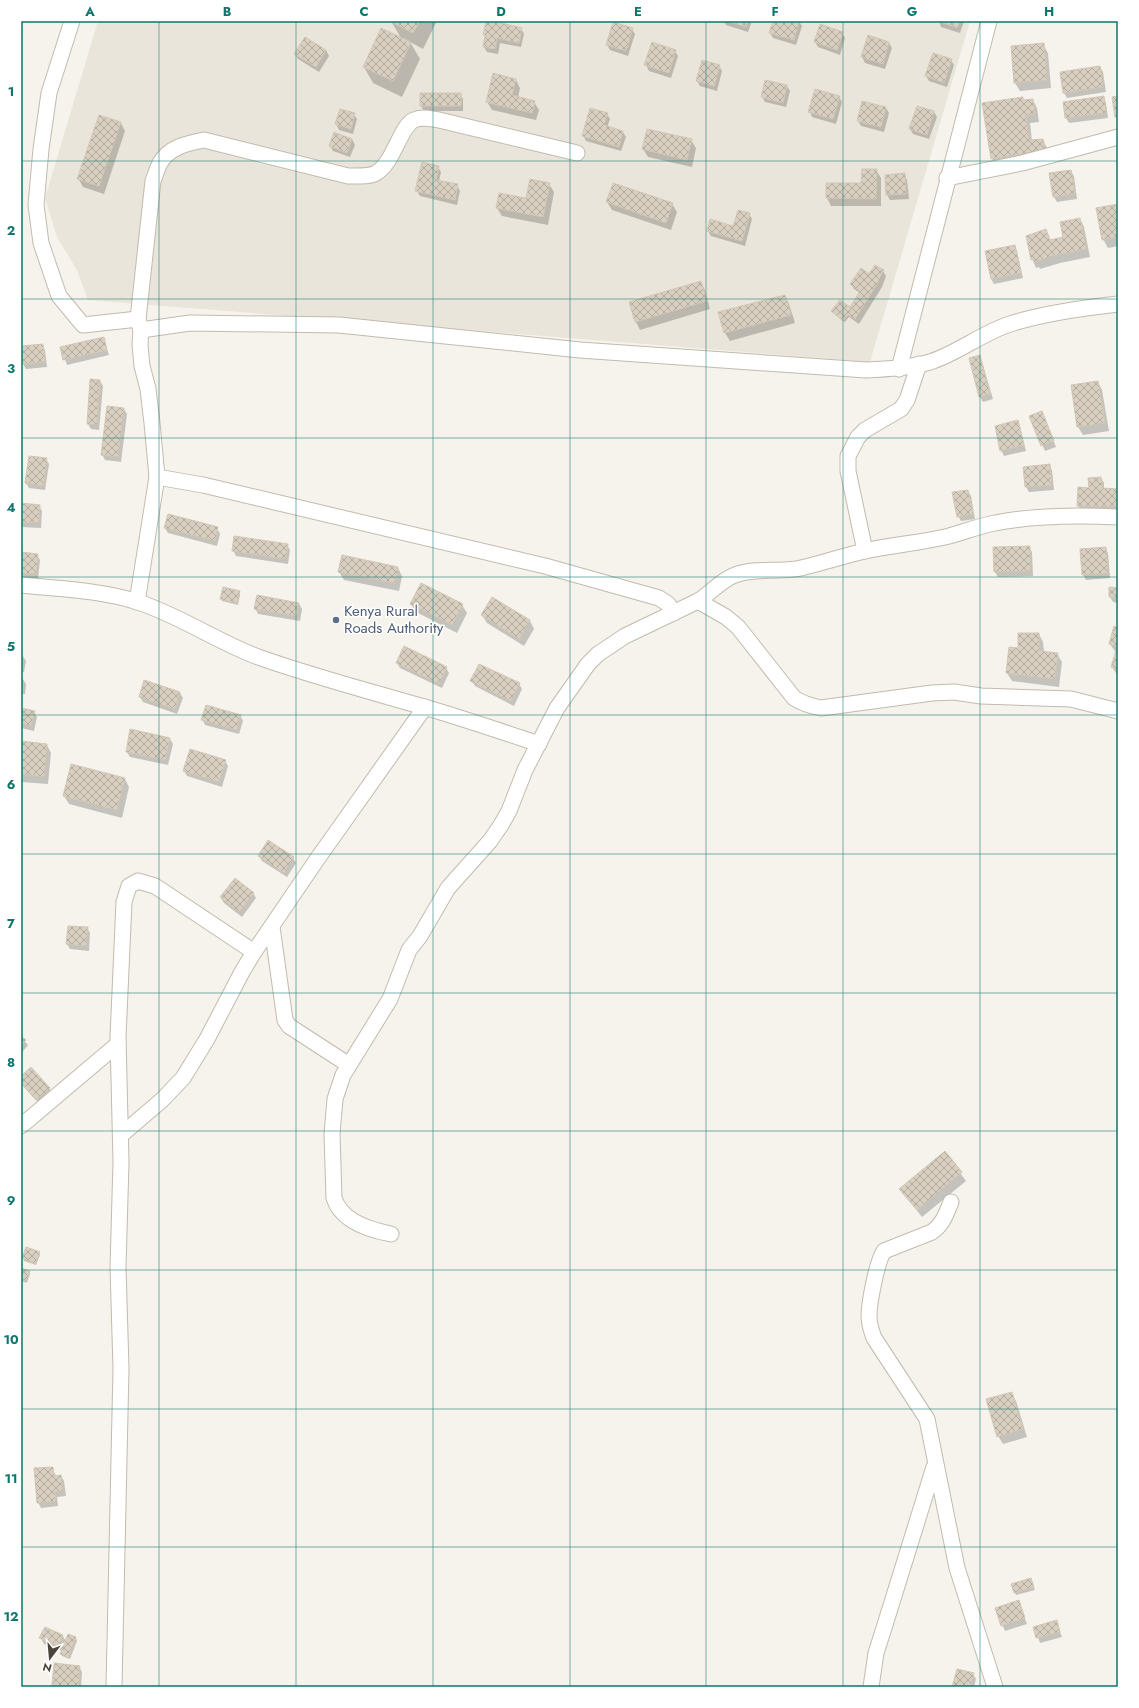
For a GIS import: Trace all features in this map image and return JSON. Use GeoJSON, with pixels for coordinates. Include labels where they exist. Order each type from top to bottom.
{"type":"FeatureCollection","features":[{"type":"Feature","properties":{"kind":"street"},"geometry":{"type":"LineString","coordinates":[[72,21],[49,93],[40,149],[36,205],[41,243],[60,296],[83,325],[190,323],[339,325],[588,350],[866,370],[899,369],[930,362],[985,334],[1010,324],[1045,315],[1118,304]]}},
{"type":"Feature","properties":{"kind":"street"},"geometry":{"type":"LineString","coordinates":[[899,369],[947,178],[989,21]]}},
{"type":"Feature","properties":{"kind":"street"},"geometry":{"type":"LineString","coordinates":[[137,602],[157,477],[148,389],[142,366],[139,324],[153,182],[160,162],[170,152],[186,143],[204,140],[348,176],[363,176],[376,173],[386,165],[406,128],[413,120],[425,118],[439,120],[576,153]]}},
{"type":"Feature","properties":{"kind":"street"},"geometry":{"type":"LineString","coordinates":[[947,178],[1022,163],[1118,137]]}},
{"type":"Feature","properties":{"kind":"street"},"geometry":{"type":"LineString","coordinates":[[865,551],[848,471],[848,456],[858,438],[865,430],[900,409],[907,400],[919,364]]}},
{"type":"Feature","properties":{"kind":"street"},"geometry":{"type":"LineString","coordinates":[[157,477],[211,487],[545,566],[659,598],[668,604],[674,612]]}},
{"type":"Feature","properties":{"kind":"street"},"geometry":{"type":"LineString","coordinates":[[391,1234],[370,1230],[357,1223],[342,1212],[336,1204],[334,1198],[332,1134],[335,1099],[343,1075],[390,999],[409,950],[420,936],[448,888],[501,825],[509,811],[525,770],[557,708],[588,664],[598,654],[625,636],[698,601],[709,594],[726,578],[736,574],[756,570],[783,572],[865,551],[945,537],[993,523],[1036,517],[1083,515],[1118,516]]}},
{"type":"Feature","properties":{"kind":"street"},"geometry":{"type":"LineString","coordinates":[[21,585],[100,594],[137,602],[188,623],[260,658],[319,678],[425,707],[539,744]]}},
{"type":"Feature","properties":{"kind":"street"},"geometry":{"type":"LineString","coordinates":[[698,601],[726,617],[738,627],[794,698],[810,706],[821,708],[932,693],[954,692],[981,696],[1071,699],[1118,711]]}},
{"type":"Feature","properties":{"kind":"street"},"geometry":{"type":"LineString","coordinates":[[121,1135],[162,1100],[183,1078],[207,1039],[254,952],[318,858],[425,707]]}},
{"type":"Feature","properties":{"kind":"street"},"geometry":{"type":"LineString","coordinates":[[114,1687],[122,1368],[118,1267],[121,1135],[118,1044],[124,902],[129,886],[138,881],[155,886],[254,952]]}},
{"type":"Feature","properties":{"kind":"street"},"geometry":{"type":"LineString","coordinates":[[272,927],[285,1020],[289,1026],[349,1065]]}},
{"type":"Feature","properties":{"kind":"street"},"geometry":{"type":"LineString","coordinates":[[21,1126],[118,1044]]}},
{"type":"Feature","properties":{"kind":"street"},"geometry":{"type":"LineString","coordinates":[[951,1202],[945,1218],[939,1227],[932,1232],[884,1251],[877,1268],[869,1315],[869,1325],[874,1338],[927,1419],[957,1568],[995,1687]]}},
{"type":"Feature","properties":{"kind":"street"},"geometry":{"type":"LineString","coordinates":[[870,1687],[876,1653],[935,1464]]}},
{"type":"Feature","properties":{"kind":"shaded area"},"geometry":{"type":"Polygon","coordinates":[[[98,21],[970,21],[870,362],[88,300],[77,270],[57,237],[45,198],[98,21]]]}},
{"type":"Feature","properties":{"kind":"building"},"geometry":{"type":"Polygon","coordinates":[[[390,21],[420,21],[413,33],[390,21]]]}},
{"type":"Feature","properties":{"kind":"building"},"geometry":{"type":"Polygon","coordinates":[[[486,21],[493,21],[522,28],[519,43],[497,38],[495,49],[483,47],[485,35],[483,35],[486,21]]]}},
{"type":"Feature","properties":{"kind":"building"},"geometry":{"type":"Polygon","coordinates":[[[727,21],[748,21],[746,27],[727,21]]]}},
{"type":"Feature","properties":{"kind":"building"},"geometry":{"type":"Polygon","coordinates":[[[773,21],[799,21],[794,40],[769,33],[773,21]]]}},
{"type":"Feature","properties":{"kind":"building"},"geometry":{"type":"Polygon","coordinates":[[[938,21],[960,21],[957,28],[938,21]]]}},
{"type":"Feature","properties":{"kind":"building"},"geometry":{"type":"Polygon","coordinates":[[[613,22],[633,28],[626,51],[606,45],[613,22]]]}},
{"type":"Feature","properties":{"kind":"building"},"geometry":{"type":"Polygon","coordinates":[[[820,24],[843,32],[837,50],[814,42],[820,24]]]}},
{"type":"Feature","properties":{"kind":"building"},"geometry":{"type":"Polygon","coordinates":[[[381,28],[411,42],[393,81],[363,67],[381,28]]]}},
{"type":"Feature","properties":{"kind":"building"},"geometry":{"type":"Polygon","coordinates":[[[868,35],[889,42],[883,64],[861,57],[868,35]]]}},
{"type":"Feature","properties":{"kind":"building"},"geometry":{"type":"Polygon","coordinates":[[[305,37],[326,50],[316,67],[294,54],[305,37]]]}},
{"type":"Feature","properties":{"kind":"building"},"geometry":{"type":"Polygon","coordinates":[[[652,42],[676,50],[669,73],[644,65],[652,42]]]}},
{"type":"Feature","properties":{"kind":"building"},"geometry":{"type":"Polygon","coordinates":[[[1044,43],[1047,80],[1014,83],[1011,46],[1044,43]]]}},
{"type":"Feature","properties":{"kind":"building"},"geometry":{"type":"Polygon","coordinates":[[[933,53],[952,59],[944,83],[925,76],[933,53]]]}},
{"type":"Feature","properties":{"kind":"building"},"geometry":{"type":"Polygon","coordinates":[[[702,60],[720,65],[714,86],[696,81],[702,60]]]}},
{"type":"Feature","properties":{"kind":"building"},"geometry":{"type":"Polygon","coordinates":[[[1100,66],[1103,87],[1063,93],[1060,72],[1100,66]]]}},
{"type":"Feature","properties":{"kind":"building"},"geometry":{"type":"Polygon","coordinates":[[[493,73],[516,79],[512,95],[535,101],[532,113],[486,102],[493,73]]]}},
{"type":"Feature","properties":{"kind":"building"},"geometry":{"type":"Polygon","coordinates":[[[765,80],[787,85],[783,103],[761,97],[765,80]]]}},
{"type":"Feature","properties":{"kind":"building"},"geometry":{"type":"Polygon","coordinates":[[[815,89],[840,96],[833,119],[808,112],[815,89]]]}},
{"type":"Feature","properties":{"kind":"building"},"geometry":{"type":"Polygon","coordinates":[[[420,93],[461,93],[461,106],[420,106],[420,93]]]}},
{"type":"Feature","properties":{"kind":"building"},"geometry":{"type":"Polygon","coordinates":[[[1104,96],[1106,113],[1065,118],[1063,102],[1104,96]]]}},
{"type":"Feature","properties":{"kind":"building"},"geometry":{"type":"Polygon","coordinates":[[[1118,96],[1118,117],[1115,117],[1112,97],[1118,96]]]}},
{"type":"Feature","properties":{"kind":"building"},"geometry":{"type":"Polygon","coordinates":[[[1023,97],[1023,100],[1033,99],[1035,114],[1026,115],[1029,140],[1043,139],[1045,150],[991,159],[982,103],[1023,97]]]}},
{"type":"Feature","properties":{"kind":"building"},"geometry":{"type":"Polygon","coordinates":[[[862,101],[886,107],[881,127],[857,121],[862,101]]]}},
{"type":"Feature","properties":{"kind":"building"},"geometry":{"type":"Polygon","coordinates":[[[917,106],[934,111],[927,135],[909,129],[917,106]]]}},
{"type":"Feature","properties":{"kind":"building"},"geometry":{"type":"Polygon","coordinates":[[[590,108],[608,113],[604,125],[623,131],[619,147],[582,136],[590,108]]]}},
{"type":"Feature","properties":{"kind":"building"},"geometry":{"type":"Polygon","coordinates":[[[340,109],[355,113],[351,129],[335,124],[340,109]]]}},
{"type":"Feature","properties":{"kind":"building"},"geometry":{"type":"Polygon","coordinates":[[[99,115],[121,122],[99,186],[77,179],[99,115]]]}},
{"type":"Feature","properties":{"kind":"building"},"geometry":{"type":"Polygon","coordinates":[[[647,129],[692,139],[687,160],[642,149],[647,129]]]}},
{"type":"Feature","properties":{"kind":"building"},"geometry":{"type":"Polygon","coordinates":[[[334,132],[352,139],[347,153],[329,146],[334,132]]]}},
{"type":"Feature","properties":{"kind":"building"},"geometry":{"type":"Polygon","coordinates":[[[422,162],[439,166],[436,180],[458,184],[455,200],[415,191],[422,162]]]}},
{"type":"Feature","properties":{"kind":"building"},"geometry":{"type":"Polygon","coordinates":[[[862,169],[877,169],[876,199],[826,198],[826,183],[861,183],[862,169]]]}},
{"type":"Feature","properties":{"kind":"building"},"geometry":{"type":"Polygon","coordinates":[[[1071,170],[1075,194],[1053,197],[1049,173],[1071,170]]]}},
{"type":"Feature","properties":{"kind":"building"},"geometry":{"type":"Polygon","coordinates":[[[905,173],[906,194],[886,195],[885,175],[905,173]]]}},
{"type":"Feature","properties":{"kind":"building"},"geometry":{"type":"Polygon","coordinates":[[[530,179],[550,183],[543,217],[496,208],[499,193],[526,198],[530,179]]]}},
{"type":"Feature","properties":{"kind":"building"},"geometry":{"type":"Polygon","coordinates":[[[613,183],[673,203],[666,223],[606,202],[613,183]]]}},
{"type":"Feature","properties":{"kind":"building"},"geometry":{"type":"Polygon","coordinates":[[[1118,204],[1118,237],[1102,240],[1096,208],[1118,204]]]}},
{"type":"Feature","properties":{"kind":"building"},"geometry":{"type":"Polygon","coordinates":[[[738,210],[750,213],[742,241],[707,231],[710,219],[733,226],[738,210]]]}},
{"type":"Feature","properties":{"kind":"building"},"geometry":{"type":"Polygon","coordinates":[[[1080,218],[1086,249],[1055,255],[1034,262],[1034,259],[1031,260],[1026,236],[1046,229],[1050,240],[1063,237],[1060,222],[1080,218]]]}},
{"type":"Feature","properties":{"kind":"building"},"geometry":{"type":"Polygon","coordinates":[[[1015,245],[1021,273],[991,279],[985,251],[1015,245]]]}},
{"type":"Feature","properties":{"kind":"building"},"geometry":{"type":"Polygon","coordinates":[[[875,265],[884,270],[878,280],[879,281],[855,319],[846,314],[860,291],[850,284],[861,268],[869,274],[875,265]]]}},
{"type":"Feature","properties":{"kind":"building"},"geometry":{"type":"Polygon","coordinates":[[[701,281],[707,301],[635,322],[629,302],[701,281]]]}},
{"type":"Feature","properties":{"kind":"building"},"geometry":{"type":"Polygon","coordinates":[[[785,295],[791,315],[724,333],[718,312],[785,295]]]}},
{"type":"Feature","properties":{"kind":"building"},"geometry":{"type":"Polygon","coordinates":[[[840,300],[853,309],[843,321],[831,311],[840,300]]]}},
{"type":"Feature","properties":{"kind":"building"},"geometry":{"type":"Polygon","coordinates":[[[104,337],[107,350],[63,360],[60,347],[104,337]]]}},
{"type":"Feature","properties":{"kind":"building"},"geometry":{"type":"Polygon","coordinates":[[[43,344],[45,362],[22,364],[21,346],[43,344]]]}},
{"type":"Feature","properties":{"kind":"building"},"geometry":{"type":"Polygon","coordinates":[[[980,355],[990,394],[979,397],[969,358],[980,355]]]}},
{"type":"Feature","properties":{"kind":"building"},"geometry":{"type":"Polygon","coordinates":[[[90,379],[100,380],[97,425],[87,424],[90,379]]]}},
{"type":"Feature","properties":{"kind":"building"},"geometry":{"type":"Polygon","coordinates":[[[1098,381],[1105,423],[1077,427],[1071,385],[1098,381]]]}},
{"type":"Feature","properties":{"kind":"building"},"geometry":{"type":"Polygon","coordinates":[[[107,406],[124,408],[118,457],[101,455],[107,406]]]}},
{"type":"Feature","properties":{"kind":"building"},"geometry":{"type":"Polygon","coordinates":[[[1042,411],[1054,441],[1041,446],[1029,416],[1042,411]]]}},
{"type":"Feature","properties":{"kind":"building"},"geometry":{"type":"Polygon","coordinates":[[[1018,420],[1024,445],[1000,451],[995,426],[1018,420]]]}},
{"type":"Feature","properties":{"kind":"building"},"geometry":{"type":"Polygon","coordinates":[[[29,456],[47,458],[43,486],[25,483],[29,456]]]}},
{"type":"Feature","properties":{"kind":"building"},"geometry":{"type":"Polygon","coordinates":[[[1050,464],[1052,485],[1025,487],[1023,467],[1050,464]]]}},
{"type":"Feature","properties":{"kind":"building"},"geometry":{"type":"Polygon","coordinates":[[[1101,477],[1102,488],[1118,489],[1117,507],[1077,506],[1078,487],[1089,488],[1088,478],[1101,477]]]}},
{"type":"Feature","properties":{"kind":"building"},"geometry":{"type":"Polygon","coordinates":[[[968,490],[973,514],[957,517],[952,492],[968,490]]]}},
{"type":"Feature","properties":{"kind":"building"},"geometry":{"type":"Polygon","coordinates":[[[21,503],[40,505],[39,523],[21,522],[21,503]]]}},
{"type":"Feature","properties":{"kind":"building"},"geometry":{"type":"Polygon","coordinates":[[[168,514],[218,527],[215,541],[164,528],[168,514]]]}},
{"type":"Feature","properties":{"kind":"building"},"geometry":{"type":"Polygon","coordinates":[[[234,536],[288,544],[286,559],[232,551],[234,536]]]}},
{"type":"Feature","properties":{"kind":"building"},"geometry":{"type":"Polygon","coordinates":[[[1030,546],[1030,571],[994,572],[993,547],[1030,546]]]}},
{"type":"Feature","properties":{"kind":"building"},"geometry":{"type":"Polygon","coordinates":[[[1106,547],[1108,573],[1082,575],[1080,549],[1106,547]]]}},
{"type":"Feature","properties":{"kind":"building"},"geometry":{"type":"Polygon","coordinates":[[[21,552],[38,554],[36,574],[21,573],[21,552]]]}},
{"type":"Feature","properties":{"kind":"building"},"geometry":{"type":"Polygon","coordinates":[[[342,555],[398,567],[395,583],[338,572],[342,555]]]}},
{"type":"Feature","properties":{"kind":"building"},"geometry":{"type":"Polygon","coordinates":[[[421,583],[463,604],[452,625],[410,604],[421,583]]]}},
{"type":"Feature","properties":{"kind":"building"},"geometry":{"type":"Polygon","coordinates":[[[223,587],[240,591],[237,603],[220,599],[223,587]]]}},
{"type":"Feature","properties":{"kind":"building"},"geometry":{"type":"Polygon","coordinates":[[[1109,587],[1118,588],[1118,598],[1109,597],[1109,587]]]}},
{"type":"Feature","properties":{"kind":"building"},"geometry":{"type":"Polygon","coordinates":[[[257,595],[299,603],[297,616],[254,609],[257,595]]]}},
{"type":"Feature","properties":{"kind":"building"},"geometry":{"type":"Polygon","coordinates":[[[492,597],[530,620],[519,639],[481,615],[492,597]]]}},
{"type":"Feature","properties":{"kind":"building"},"geometry":{"type":"Polygon","coordinates":[[[1114,626],[1118,628],[1118,669],[1111,667],[1117,647],[1109,644],[1114,626]]]}},
{"type":"Feature","properties":{"kind":"building"},"geometry":{"type":"Polygon","coordinates":[[[1018,633],[1039,633],[1040,651],[1058,653],[1055,679],[1006,673],[1009,647],[1018,648],[1018,633]]]}},
{"type":"Feature","properties":{"kind":"building"},"geometry":{"type":"Polygon","coordinates":[[[404,646],[447,667],[439,684],[396,663],[404,646]]]}},
{"type":"Feature","properties":{"kind":"building"},"geometry":{"type":"Polygon","coordinates":[[[479,664],[520,683],[511,701],[470,681],[479,664]]]}},
{"type":"Feature","properties":{"kind":"building"},"geometry":{"type":"Polygon","coordinates":[[[144,680],[180,692],[175,709],[139,697],[144,680]]]}},
{"type":"Feature","properties":{"kind":"building"},"geometry":{"type":"Polygon","coordinates":[[[206,705],[241,715],[237,730],[201,720],[206,705]]]}},
{"type":"Feature","properties":{"kind":"building"},"geometry":{"type":"Polygon","coordinates":[[[21,708],[35,711],[31,726],[21,723],[21,708]]]}},
{"type":"Feature","properties":{"kind":"building"},"geometry":{"type":"Polygon","coordinates":[[[130,729],[170,738],[165,760],[126,752],[130,729]]]}},
{"type":"Feature","properties":{"kind":"building"},"geometry":{"type":"Polygon","coordinates":[[[21,741],[47,744],[44,777],[21,774],[21,741]]]}},
{"type":"Feature","properties":{"kind":"building"},"geometry":{"type":"Polygon","coordinates":[[[190,749],[226,760],[219,782],[183,771],[190,749]]]}},
{"type":"Feature","properties":{"kind":"building"},"geometry":{"type":"Polygon","coordinates":[[[71,764],[125,778],[117,810],[63,796],[71,764]]]}},
{"type":"Feature","properties":{"kind":"building"},"geometry":{"type":"Polygon","coordinates":[[[268,840],[294,857],[284,873],[258,856],[268,840]]]}},
{"type":"Feature","properties":{"kind":"building"},"geometry":{"type":"Polygon","coordinates":[[[235,878],[254,893],[239,912],[220,897],[235,878]]]}},
{"type":"Feature","properties":{"kind":"building"},"geometry":{"type":"Polygon","coordinates":[[[68,926],[88,927],[86,946],[66,944],[68,926]]]}},
{"type":"Feature","properties":{"kind":"building"},"geometry":{"type":"Polygon","coordinates":[[[21,1036],[26,1040],[21,1045],[21,1036]]]}},
{"type":"Feature","properties":{"kind":"building"},"geometry":{"type":"Polygon","coordinates":[[[31,1067],[50,1088],[36,1100],[21,1083],[21,1076],[31,1067]]]}},
{"type":"Feature","properties":{"kind":"building"},"geometry":{"type":"Polygon","coordinates":[[[945,1151],[962,1172],[917,1210],[899,1189],[945,1151]]]}},
{"type":"Feature","properties":{"kind":"building"},"geometry":{"type":"Polygon","coordinates":[[[26,1247],[40,1252],[35,1264],[22,1258],[26,1247]]]}},
{"type":"Feature","properties":{"kind":"building"},"geometry":{"type":"Polygon","coordinates":[[[21,1268],[30,1271],[26,1281],[21,1279],[21,1268]]]}},
{"type":"Feature","properties":{"kind":"building"},"geometry":{"type":"Polygon","coordinates":[[[1012,1392],[1023,1429],[997,1437],[986,1399],[1012,1392]]]}},
{"type":"Feature","properties":{"kind":"building"},"geometry":{"type":"Polygon","coordinates":[[[53,1467],[54,1476],[61,1475],[63,1491],[55,1492],[56,1501],[37,1503],[34,1468],[53,1467]]]}},
{"type":"Feature","properties":{"kind":"building"},"geometry":{"type":"Polygon","coordinates":[[[1031,1578],[1034,1587],[1014,1593],[1011,1584],[1031,1578]]]}},
{"type":"Feature","properties":{"kind":"building"},"geometry":{"type":"Polygon","coordinates":[[[1019,1600],[1025,1618],[1001,1626],[995,1608],[1019,1600]]]}},
{"type":"Feature","properties":{"kind":"building"},"geometry":{"type":"Polygon","coordinates":[[[1057,1620],[1060,1632],[1036,1638],[1033,1627],[1057,1620]]]}},
{"type":"Feature","properties":{"kind":"building"},"geometry":{"type":"Polygon","coordinates":[[[45,1627],[63,1635],[58,1646],[39,1638],[45,1627]]]}},
{"type":"Feature","properties":{"kind":"building"},"geometry":{"type":"Polygon","coordinates":[[[68,1634],[76,1637],[68,1658],[60,1654],[68,1634]]]}},
{"type":"Feature","properties":{"kind":"building"},"geometry":{"type":"Polygon","coordinates":[[[54,1663],[80,1666],[78,1687],[52,1686],[54,1663]]]}},
{"type":"Feature","properties":{"kind":"building"},"geometry":{"type":"Polygon","coordinates":[[[957,1669],[974,1673],[970,1687],[952,1687],[957,1669]]]}},
{"type":"Feature","properties":{"kind":"place","name":"Kenya Rural Roads Authority"},"geometry":{"type":"Point","coordinates":[336,620]}}]}
